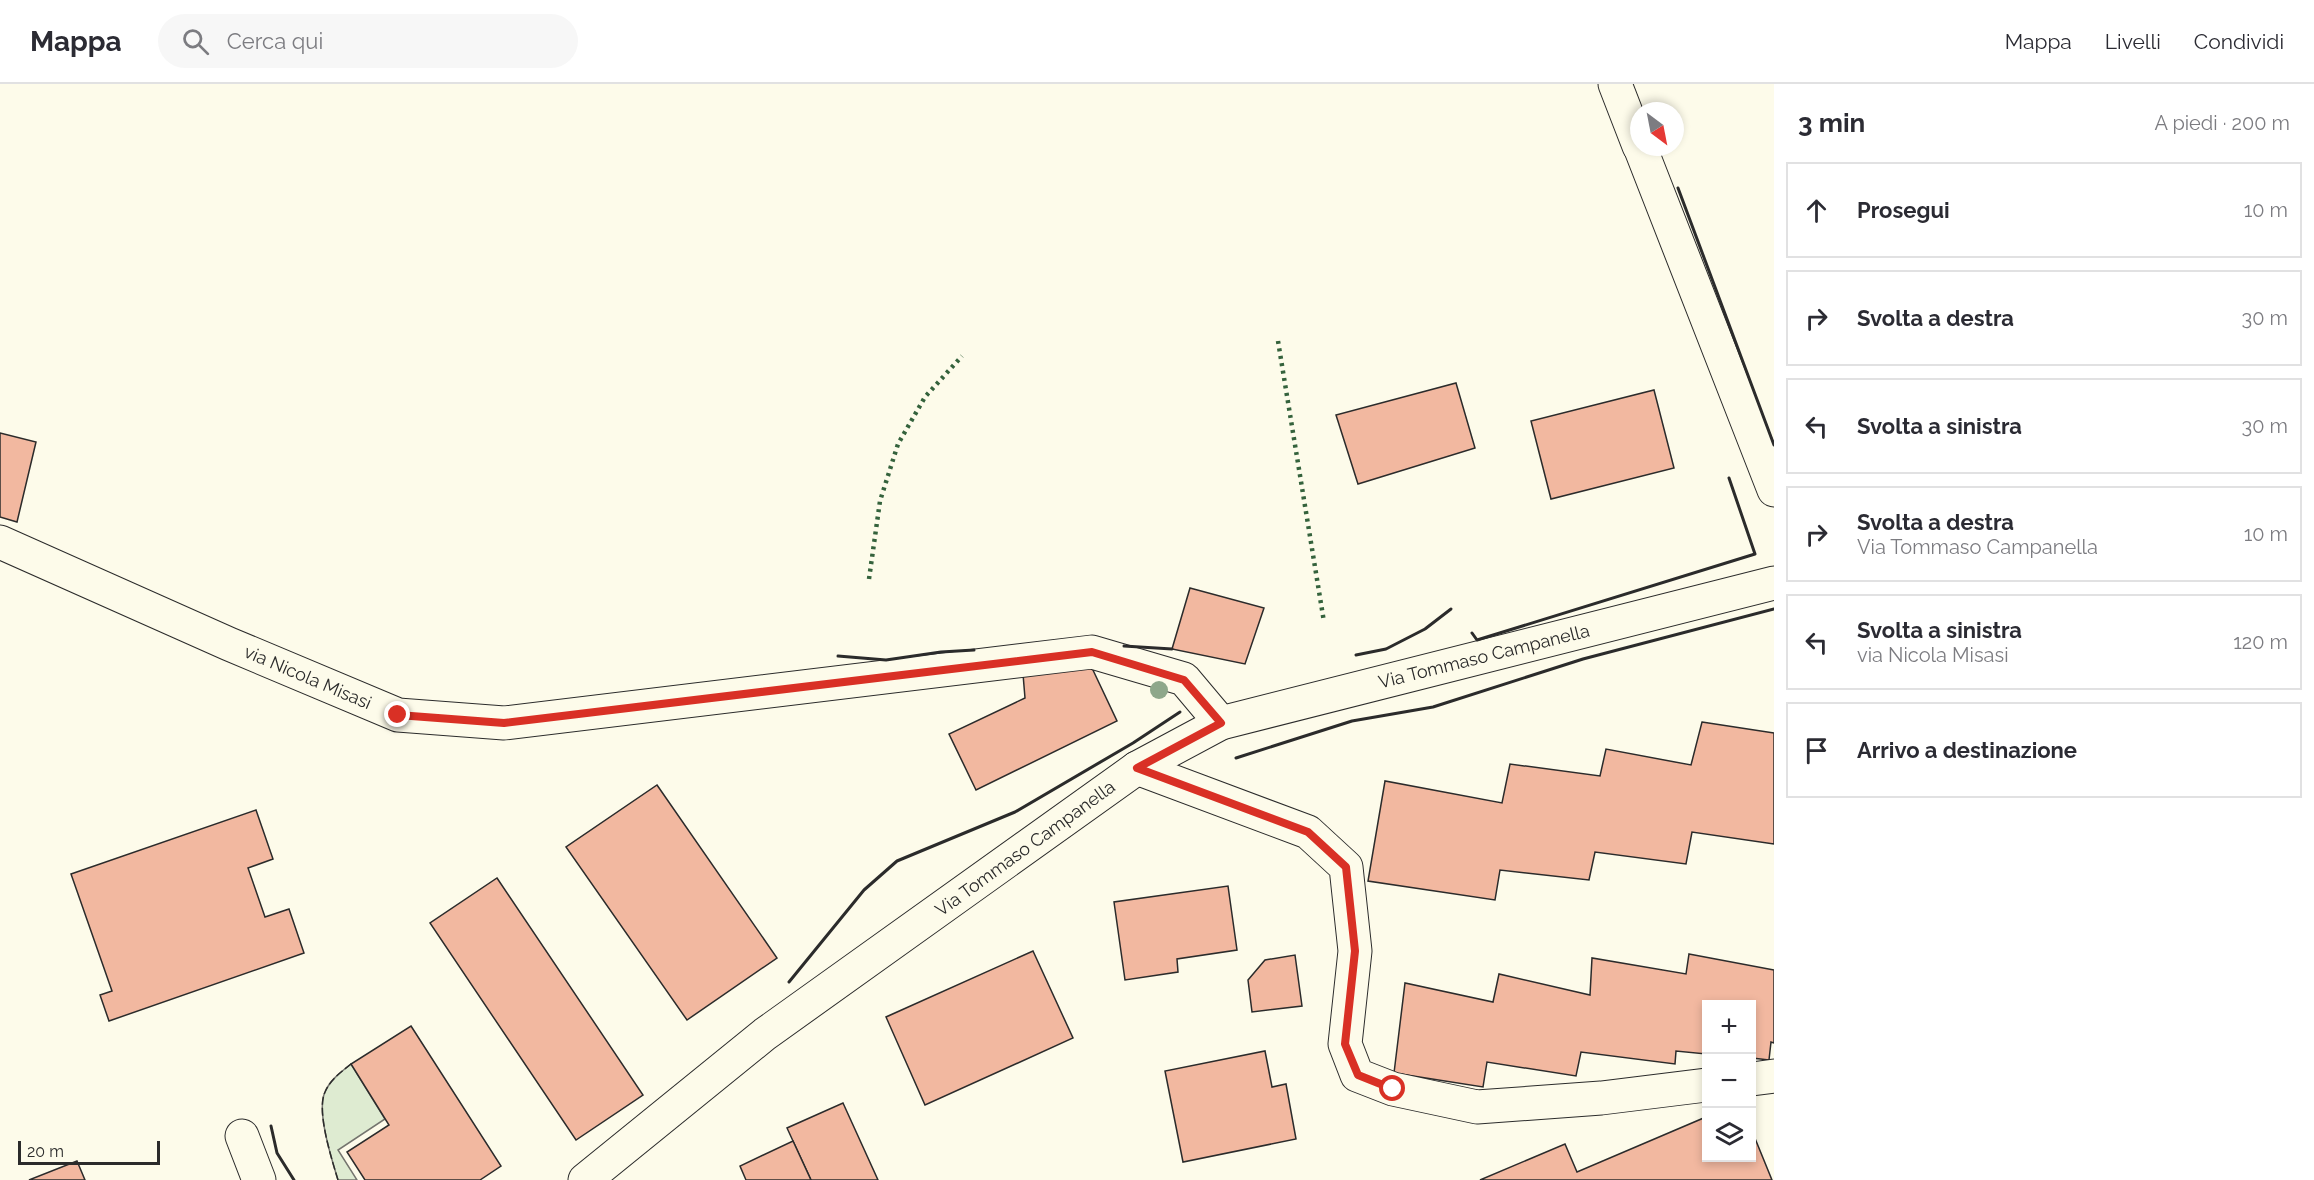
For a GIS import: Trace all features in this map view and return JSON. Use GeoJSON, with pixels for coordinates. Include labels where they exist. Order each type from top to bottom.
{"type":"FeatureCollection","features":[{"type":"Feature","properties":{"kind":"street"},"geometry":{"type":"LineString","coordinates":[[1615,84],[1630,123]]}},
{"type":"Feature","properties":{"kind":"street"},"geometry":{"type":"LineString","coordinates":[[1643,156],[1774,490]]}},
{"type":"Feature","properties":{"kind":"street","name":"via Nicola Misasi"},"geometry":{"type":"LineString","coordinates":[[0,542],[229,644],[398,715],[504,723],[1092,652],[1184,680],[1221,723]]}},
{"type":"Feature","properties":{"kind":"street","name":"Via Tommaso Campanella"},"geometry":{"type":"LineString","coordinates":[[585,1180],[765,1034],[1137,768],[1221,723],[1774,583]]}},
{"type":"Feature","properties":{"kind":"street"},"geometry":{"type":"LineString","coordinates":[[1137,768],[1308,832],[1346,867],[1355,951],[1345,1044],[1358,1075],[1393,1089],[1477,1107],[1601,1098],[1702,1086]]}},
{"type":"Feature","properties":{"kind":"street"},"geometry":{"type":"LineString","coordinates":[[1756,1078],[1774,1076]]}},
{"type":"Feature","properties":{"kind":"street"},"geometry":{"type":"LineString","coordinates":[[242,1136],[259,1180]]}},
{"type":"Feature","properties":{"kind":"green space"},"geometry":{"type":"Polygon","coordinates":[[[351,1064],[385,1119],[338,1150],[357,1180],[338,1180],[326,1136],[322,1111],[323,1100],[325,1092],[336,1076],[351,1064]]]}},
{"type":"Feature","properties":{"kind":"building"},"geometry":{"type":"Polygon","coordinates":[[[1456,383],[1475,448],[1358,484],[1336,415],[1456,383]]]}},
{"type":"Feature","properties":{"kind":"building"},"geometry":{"type":"Polygon","coordinates":[[[1654,390],[1674,468],[1551,499],[1531,421],[1654,390]]]}},
{"type":"Feature","properties":{"kind":"building"},"geometry":{"type":"Polygon","coordinates":[[[0,433],[36,442],[17,522],[0,517],[0,433]]]}},
{"type":"Feature","properties":{"kind":"building"},"geometry":{"type":"Polygon","coordinates":[[[1190,588],[1264,608],[1245,664],[1172,649],[1190,588]]]}},
{"type":"Feature","properties":{"kind":"building"},"geometry":{"type":"Polygon","coordinates":[[[1092,668],[1117,721],[976,790],[949,734],[1025,698],[1023,674],[1092,668]]]}},
{"type":"Feature","properties":{"kind":"building"},"geometry":{"type":"Polygon","coordinates":[[[1702,722],[1774,733],[1774,844],[1692,832],[1686,864],[1595,852],[1589,880],[1500,870],[1495,900],[1368,881],[1385,781],[1502,803],[1510,764],[1600,776],[1606,749],[1691,765],[1702,722]]]}},
{"type":"Feature","properties":{"kind":"building"},"geometry":{"type":"Polygon","coordinates":[[[657,785],[777,958],[687,1020],[566,847],[657,785]]]}},
{"type":"Feature","properties":{"kind":"building"},"geometry":{"type":"Polygon","coordinates":[[[256,810],[273,859],[248,868],[265,917],[289,909],[304,953],[109,1021],[100,995],[112,991],[71,874],[256,810]]]}},
{"type":"Feature","properties":{"kind":"building"},"geometry":{"type":"Polygon","coordinates":[[[497,878],[643,1095],[576,1140],[430,923],[497,878]]]}},
{"type":"Feature","properties":{"kind":"building"},"geometry":{"type":"Polygon","coordinates":[[[1228,886],[1237,950],[1177,959],[1178,972],[1125,980],[1114,902],[1228,886]]]}},
{"type":"Feature","properties":{"kind":"building"},"geometry":{"type":"Polygon","coordinates":[[[1033,951],[1073,1038],[925,1105],[886,1017],[1033,951]]]}},
{"type":"Feature","properties":{"kind":"building"},"geometry":{"type":"Polygon","coordinates":[[[1689,954],[1774,970],[1774,1043],[1771,1042],[1769,1060],[1756,1058],[1756,1000],[1702,1000],[1702,1054],[1676,1051],[1675,1064],[1581,1052],[1576,1076],[1487,1062],[1483,1087],[1394,1073],[1405,983],[1493,1002],[1499,974],[1590,995],[1592,958],[1686,974],[1689,954]]]}},
{"type":"Feature","properties":{"kind":"building"},"geometry":{"type":"Polygon","coordinates":[[[1295,955],[1302,1006],[1252,1012],[1248,980],[1265,960],[1295,955]]]}},
{"type":"Feature","properties":{"kind":"building"},"geometry":{"type":"Polygon","coordinates":[[[411,1026],[501,1166],[480,1180],[365,1180],[347,1152],[389,1125],[351,1064],[411,1026]]]}},
{"type":"Feature","properties":{"kind":"building"},"geometry":{"type":"Polygon","coordinates":[[[1265,1051],[1272,1087],[1286,1084],[1296,1139],[1183,1162],[1165,1071],[1265,1051]]]}},
{"type":"Feature","properties":{"kind":"building"},"geometry":{"type":"Polygon","coordinates":[[[843,1103],[878,1180],[811,1180],[787,1128],[843,1103]]]}},
{"type":"Feature","properties":{"kind":"building"},"geometry":{"type":"Polygon","coordinates":[[[1702,1119],[1702,1162],[1756,1162],[1756,1141],[1772,1180],[1480,1180],[1565,1144],[1577,1172],[1702,1119]]]}},
{"type":"Feature","properties":{"kind":"building"},"geometry":{"type":"Polygon","coordinates":[[[793,1141],[811,1180],[746,1180],[740,1166],[793,1141]]]}},
{"type":"Feature","properties":{"kind":"building"},"geometry":{"type":"Polygon","coordinates":[[[77,1161],[85,1180],[29,1180],[77,1161]]]}},
{"type":"Feature","properties":{"kind":"hedge"},"geometry":{"type":"LineString","coordinates":[[1278,341],[1324,622]]}},
{"type":"Feature","properties":{"kind":"hedge"},"geometry":{"type":"LineString","coordinates":[[869,579],[880,501],[898,444],[925,397],[962,356]]}},
{"type":"Feature","properties":{"kind":"fence"},"geometry":{"type":"LineString","coordinates":[[338,1180],[326,1136],[322,1111],[323,1100],[325,1092],[336,1076],[351,1064]]}},
{"type":"Feature","properties":{"kind":"wall"},"geometry":{"type":"LineString","coordinates":[[1678,188],[1774,445]]}},
{"type":"Feature","properties":{"kind":"wall"},"geometry":{"type":"LineString","coordinates":[[1472,633],[1477,640],[1755,554],[1729,478]]}},
{"type":"Feature","properties":{"kind":"wall"},"geometry":{"type":"LineString","coordinates":[[1356,655],[1386,649],[1425,629],[1451,609]]}},
{"type":"Feature","properties":{"kind":"wall"},"geometry":{"type":"LineString","coordinates":[[1236,758],[1352,721],[1433,707],[1583,659],[1774,609]]}},
{"type":"Feature","properties":{"kind":"wall"},"geometry":{"type":"LineString","coordinates":[[1124,646],[1172,649]]}},
{"type":"Feature","properties":{"kind":"wall"},"geometry":{"type":"LineString","coordinates":[[838,656],[886,660],[974,650]]}},
{"type":"Feature","properties":{"kind":"wall"},"geometry":{"type":"LineString","coordinates":[[789,982],[864,890],[897,861],[1015,812],[1133,743],[1180,712]]}},
{"type":"Feature","properties":{"kind":"wall"},"geometry":{"type":"LineString","coordinates":[[271,1126],[277,1153],[294,1180]]}},
{"type":"Feature","properties":{"kind":"route"},"geometry":{"type":"LineString","coordinates":[[398,715],[504,723],[1092,652],[1184,680],[1221,723],[1137,768],[1308,832],[1346,867],[1355,951],[1345,1044],[1358,1075],[1393,1089]]}}]}
